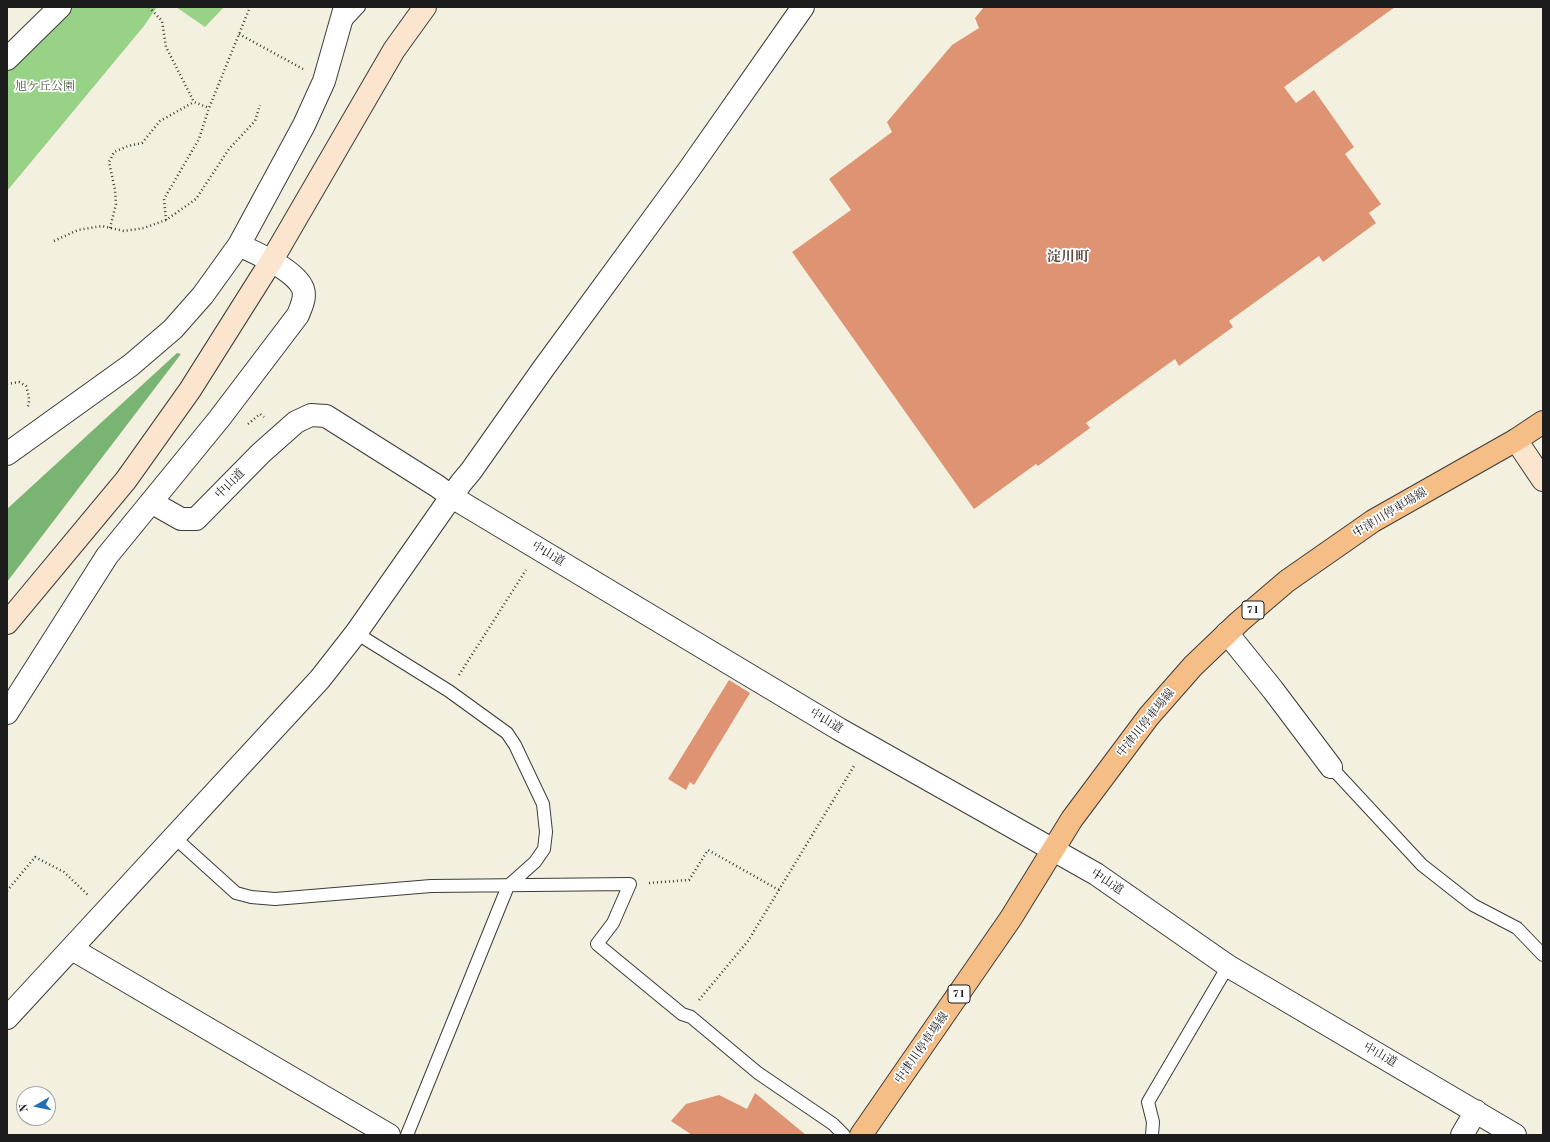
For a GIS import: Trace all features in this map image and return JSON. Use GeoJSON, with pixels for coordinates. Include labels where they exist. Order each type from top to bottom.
{"type":"FeatureCollection","features":[{"type":"Feature","properties":{"kind":"main road","name":"中津川停車場線"},"geometry":{"type":"LineString","coordinates":[[862,1135],[1011,918],[1072,819],[1149,716],[1193,666],[1227,633],[1287,581],[1373,521],[1516,440],[1543,422]]}},
{"type":"Feature","properties":{"kind":"street"},"geometry":{"type":"LineString","coordinates":[[7,59],[60,7]]}},
{"type":"Feature","properties":{"kind":"street"},"geometry":{"type":"LineString","coordinates":[[7,454],[131,365],[173,329],[202,296],[240,244],[304,125],[324,81],[345,7]]}},
{"type":"Feature","properties":{"kind":"street"},"geometry":{"type":"LineString","coordinates":[[7,623],[126,480],[190,390],[272,260],[394,50],[425,7]]}},
{"type":"Feature","properties":{"kind":"street"},"geometry":{"type":"LineString","coordinates":[[7,1018],[320,679],[356,633],[543,369],[688,171],[803,7]]}},
{"type":"Feature","properties":{"kind":"street"},"geometry":{"type":"LineString","coordinates":[[7,713],[107,556],[219,419],[298,316],[304,301],[302,288],[296,280],[272,260],[240,244]]}},
{"type":"Feature","properties":{"kind":"street","name":"中山道"},"geometry":{"type":"LineString","coordinates":[[152,502],[181,519],[196,518],[261,453],[296,422],[312,415],[326,416],[452,497],[867,745],[1096,874],[1228,966],[1515,1135]]}},
{"type":"Feature","properties":{"kind":"street"},"geometry":{"type":"LineString","coordinates":[[1516,440],[1543,480]]}},
{"type":"Feature","properties":{"kind":"street"},"geometry":{"type":"LineString","coordinates":[[1227,633],[1273,690],[1331,768]]}},
{"type":"Feature","properties":{"kind":"street"},"geometry":{"type":"LineString","coordinates":[[72,949],[389,1135]]}},
{"type":"Feature","properties":{"kind":"street"},"geometry":{"type":"LineString","coordinates":[[1462,1135],[1476,1111]]}},
{"type":"Feature","properties":{"kind":"lane"},"geometry":{"type":"LineString","coordinates":[[339,28],[359,7]]}},
{"type":"Feature","properties":{"kind":"lane"},"geometry":{"type":"LineString","coordinates":[[356,633],[449,691],[507,733],[515,746],[542,804],[546,832],[544,849],[536,862],[508,886],[407,1135]]}},
{"type":"Feature","properties":{"kind":"lane"},"geometry":{"type":"LineString","coordinates":[[1331,768],[1422,865],[1473,905],[1517,928],[1543,954]]}},
{"type":"Feature","properties":{"kind":"lane"},"geometry":{"type":"LineString","coordinates":[[174,837],[236,893],[252,897],[275,899],[431,886],[630,884],[613,923],[597,944],[682,1014],[691,1017],[758,1073],[833,1124],[844,1135]]}},
{"type":"Feature","properties":{"kind":"lane"},"geometry":{"type":"LineString","coordinates":[[1152,1135],[1153,1122],[1148,1102],[1228,966]]}},
{"type":"Feature","properties":{"kind":"path"},"geometry":{"type":"LineString","coordinates":[[149,7],[162,21],[166,47],[194,102],[209,108]]}},
{"type":"Feature","properties":{"kind":"path"},"geometry":{"type":"LineString","coordinates":[[166,220],[164,200],[199,139],[209,108],[250,7]]}},
{"type":"Feature","properties":{"kind":"path"},"geometry":{"type":"LineString","coordinates":[[239,34],[324,81]]}},
{"type":"Feature","properties":{"kind":"path"},"geometry":{"type":"LineString","coordinates":[[110,228],[116,204],[115,190],[109,162],[114,152],[128,146],[142,143],[160,121],[194,102]]}},
{"type":"Feature","properties":{"kind":"path"},"geometry":{"type":"LineString","coordinates":[[54,241],[78,230],[102,226],[124,232],[144,228],[166,220],[196,199],[229,149],[255,121],[260,105]]}},
{"type":"Feature","properties":{"kind":"path"},"geometry":{"type":"LineString","coordinates":[[7,384],[19,382],[26,386],[29,395],[29,404],[26,411]]}},
{"type":"Feature","properties":{"kind":"path"},"geometry":{"type":"LineString","coordinates":[[449,691],[540,549]]}},
{"type":"Feature","properties":{"kind":"path"},"geometry":{"type":"LineString","coordinates":[[686,1016],[748,941],[867,745]]}},
{"type":"Feature","properties":{"kind":"path"},"geometry":{"type":"LineString","coordinates":[[630,884],[689,880],[708,850],[779,890]]}},
{"type":"Feature","properties":{"kind":"path"},"geometry":{"type":"LineString","coordinates":[[7,891],[35,856],[64,872],[106,912]]}},
{"type":"Feature","properties":{"kind":"green space","name":"旭ケ丘公園"},"geometry":{"type":"Polygon","coordinates":[[[72,7],[157,7],[144,26],[7,191],[7,71],[72,7]]]}},
{"type":"Feature","properties":{"kind":"green space"},"geometry":{"type":"Polygon","coordinates":[[[176,7],[224,7],[205,27],[176,7]]]}},
{"type":"Feature","properties":{"kind":"green space"},"geometry":{"type":"Polygon","coordinates":[[[177,353],[181,354],[7,582],[7,509],[177,353]]]}},
{"type":"Feature","properties":{"kind":"building"},"geometry":{"type":"Polygon","coordinates":[[[984,7],[1395,7],[1284,87],[1296,103],[1314,90],[1354,147],[1345,154],[1381,204],[1369,213],[1376,223],[1323,262],[1319,256],[1229,321],[1233,327],[1179,366],[1175,359],[1086,423],[1090,428],[1038,466],[1036,464],[974,509],[792,252],[851,210],[829,179],[892,132],[887,122],[952,45],[979,28],[975,18],[984,7]]]}},
{"type":"Feature","properties":{"kind":"building"},"geometry":{"type":"Polygon","coordinates":[[[729,680],[750,693],[694,785],[690,782],[686,790],[668,779],[729,680]]]}},
{"type":"Feature","properties":{"kind":"building"},"geometry":{"type":"Polygon","coordinates":[[[755,1093],[806,1135],[692,1135],[671,1121],[686,1104],[719,1095],[747,1109],[755,1093]]]}},
{"type":"Feature","properties":{"kind":"district","name":"淀川町"},"geometry":{"type":"Point","coordinates":[1068,257]}}]}
